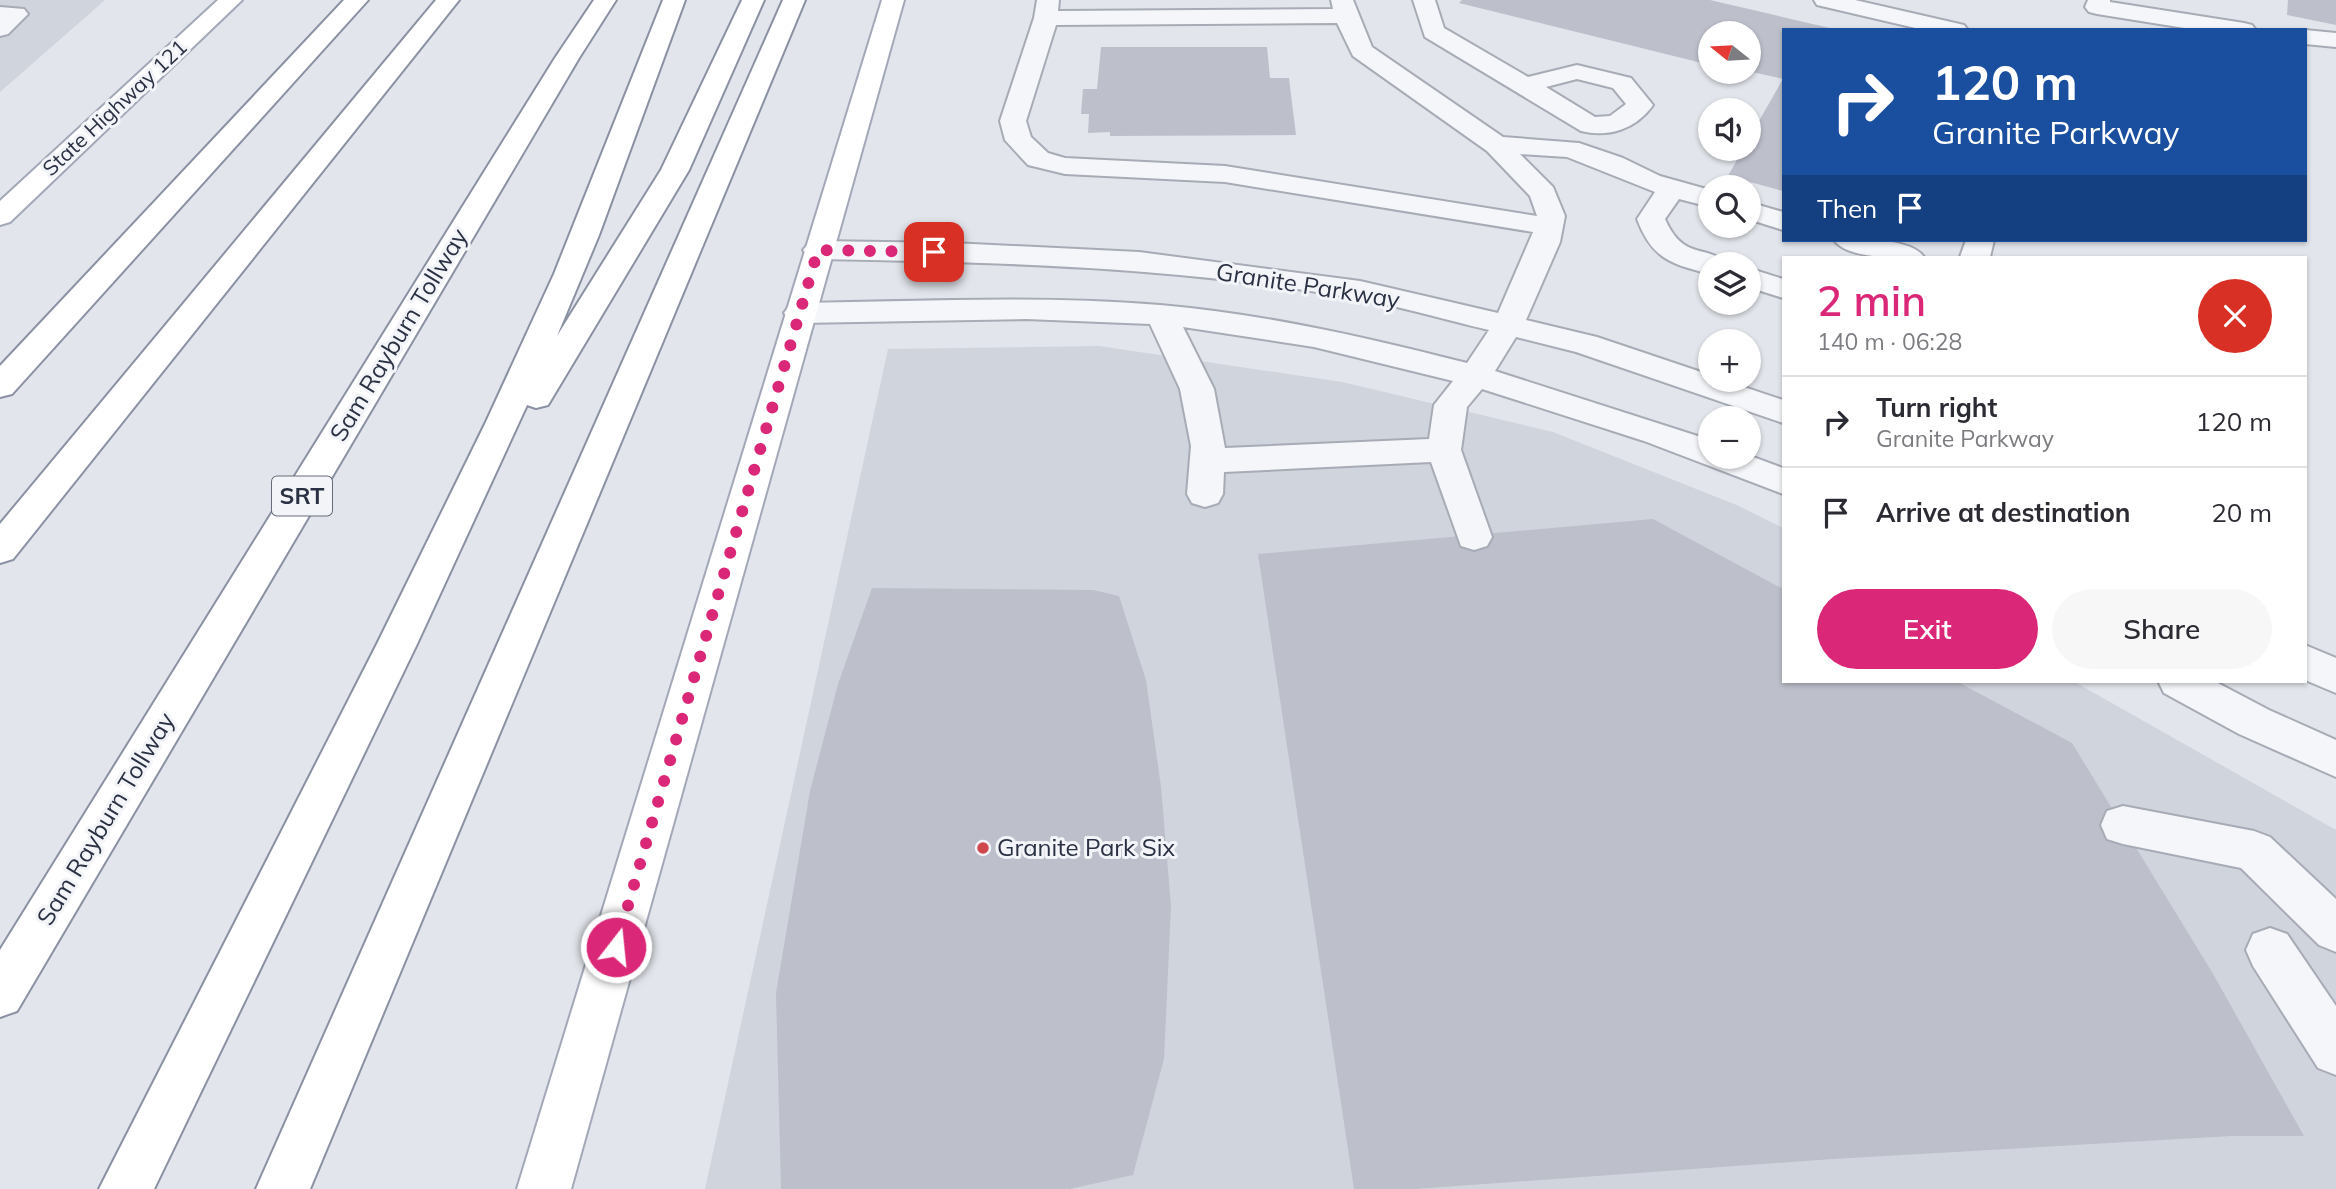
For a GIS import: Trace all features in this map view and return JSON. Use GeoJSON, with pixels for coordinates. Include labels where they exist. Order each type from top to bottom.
{"type":"FeatureCollection","features":[{"type":"Feature","properties":{"kind":"main road","name":"State Highway 121"},"geometry":{"type":"LineString","coordinates":[[0,216],[231,0]]}},
{"type":"Feature","properties":{"kind":"main road"},"geometry":{"type":"LineString","coordinates":[[0,550],[448,0]]}},
{"type":"Feature","properties":{"kind":"main road","name":"Sam Rayburn Tollway"},"geometry":{"type":"LineString","coordinates":[[0,994],[567,58],[605,0]]}},
{"type":"Feature","properties":{"kind":"main road"},"geometry":{"type":"LineString","coordinates":[[126,1189],[440,554],[553,311],[606,182],[646,66],[674,0]]}},
{"type":"Feature","properties":{"kind":"main road"},"geometry":{"type":"LineString","coordinates":[[440,554],[675,170],[753,0]]}},
{"type":"Feature","properties":{"kind":"main road"},"geometry":{"type":"LineString","coordinates":[[283,1189],[794,0]]}},
{"type":"Feature","properties":{"kind":"main road"},"geometry":{"type":"LineString","coordinates":[[544,1189],[893,0]]}},
{"type":"Feature","properties":{"kind":"main road"},"geometry":{"type":"LineString","coordinates":[[0,386],[348,10]]}},
{"type":"Feature","properties":{"kind":"street"},"geometry":{"type":"LineString","coordinates":[[1424,0],[1433,32],[1590,125],[1617,124],[1640,105],[1622,83],[1577,72],[1538,81],[1529,88]]}},
{"type":"Feature","properties":{"kind":"street"},"geometry":{"type":"LineString","coordinates":[[1825,0],[1954,23]]}},
{"type":"Feature","properties":{"kind":"street"},"geometry":{"type":"LineString","coordinates":[[2099,0],[2097,7],[2231,28]]}},
{"type":"Feature","properties":{"kind":"street"},"geometry":{"type":"LineString","coordinates":[[1474,537],[1444,450],[1451,405],[1476,375],[1508,325],[1545,242],[1551,216],[1543,193],[1496,145],[1362,51],[1344,8],[1047,9],[1013,121],[1018,140],[1038,159],[1065,166],[1225,174],[1548,226]]}},
{"type":"Feature","properties":{"kind":"street"},"geometry":{"type":"LineString","coordinates":[[2307,37],[2336,40]]}},
{"type":"Feature","properties":{"kind":"street"},"geometry":{"type":"LineString","coordinates":[[1570,149],[1590,125]]}},
{"type":"Feature","properties":{"kind":"street"},"geometry":{"type":"LineString","coordinates":[[1496,145],[1570,149],[1613,164],[1650,182],[1698,196]]}},
{"type":"Feature","properties":{"kind":"street"},"geometry":{"type":"LineString","coordinates":[[1672,188],[1651,219],[1660,243],[1679,256],[1698,262]]}},
{"type":"Feature","properties":{"kind":"street"},"geometry":{"type":"LineString","coordinates":[[1761,214],[1782,220]]}},
{"type":"Feature","properties":{"kind":"street"},"geometry":{"type":"LineString","coordinates":[[1856,242],[1905,256]]}},
{"type":"Feature","properties":{"kind":"street","name":"Granite Parkway"},"geometry":{"type":"LineString","coordinates":[[818,250],[952,252],[1139,261],[1360,290],[1587,344],[1782,412]]}},
{"type":"Feature","properties":{"kind":"street"},"geometry":{"type":"LineString","coordinates":[[1761,282],[1782,289]]}},
{"type":"Feature","properties":{"kind":"street","name":"Granite Parkway"},"geometry":{"type":"LineString","coordinates":[[800,313],[1068,310],[1162,315],[1300,334],[1476,375],[1669,436],[1698,448]]}},
{"type":"Feature","properties":{"kind":"street"},"geometry":{"type":"LineString","coordinates":[[1162,315],[1197,389],[1208,446],[1206,478],[1444,450]]}},
{"type":"Feature","properties":{"kind":"street"},"geometry":{"type":"LineString","coordinates":[[1750,469],[1782,482]]}},
{"type":"Feature","properties":{"kind":"street"},"geometry":{"type":"LineString","coordinates":[[2307,663],[2336,677]]}},
{"type":"Feature","properties":{"kind":"street"},"geometry":{"type":"LineString","coordinates":[[2182,683],[2254,722],[2336,759]]}},
{"type":"Feature","properties":{"kind":"street"},"geometry":{"type":"LineString","coordinates":[[2123,825],[2254,851],[2336,930]]}},
{"type":"Feature","properties":{"kind":"street"},"geometry":{"type":"LineString","coordinates":[[2270,950],[2336,1050]]}},
{"type":"Feature","properties":{"kind":"shaded area"},"geometry":{"type":"Polygon","coordinates":[[[0,0],[105,0],[0,92],[0,0]]]}},
{"type":"Feature","properties":{"kind":"shaded area"},"geometry":{"type":"Polygon","coordinates":[[[1099,346],[1342,382],[1553,432],[1739,506],[1782,528],[1782,683],[2077,683],[2336,830],[2336,1189],[705,1189],[888,349],[1099,346]]]}},
{"type":"Feature","properties":{"kind":"building"},"geometry":{"type":"Polygon","coordinates":[[[1462,0],[1710,0],[1830,28],[1782,28],[1782,79],[1761,74],[1761,21],[1698,21],[1698,62],[1459,3],[1462,0]]]}},
{"type":"Feature","properties":{"kind":"building"},"geometry":{"type":"Polygon","coordinates":[[[2288,0],[2336,0],[2336,25],[2287,15],[2288,0]]]}},
{"type":"Feature","properties":{"kind":"building"},"geometry":{"type":"Polygon","coordinates":[[[1101,47],[1267,47],[1270,78],[1289,78],[1296,135],[1110,136],[1110,132],[1088,133],[1089,114],[1081,114],[1083,89],[1097,89],[1101,47]]]}},
{"type":"Feature","properties":{"kind":"building"},"geometry":{"type":"Polygon","coordinates":[[[1782,81],[1782,191],[1761,185],[1761,175],[1729,175],[1736,161],[1761,161],[1761,117],[1782,81]]]}},
{"type":"Feature","properties":{"kind":"building"},"geometry":{"type":"Polygon","coordinates":[[[1653,519],[1782,588],[1782,683],[1960,683],[2072,743],[2212,972],[2304,1136],[2231,1136],[1833,1159],[1415,1189],[1354,1189],[1258,554],[1653,519]]]}},
{"type":"Feature","properties":{"kind":"building","name":"Granite Park Six"},"geometry":{"type":"Polygon","coordinates":[[[872,588],[1093,590],[1119,596],[1146,680],[1161,787],[1171,906],[1164,1059],[1133,1175],[1070,1189],[781,1189],[776,993],[810,791],[838,684],[872,588]]]}},
{"type":"Feature","properties":{"kind":"place","name":"Granite Park Six"},"geometry":{"type":"Point","coordinates":[983,848]}},
{"type":"Feature","properties":{"kind":"route"},"geometry":{"type":"LineString","coordinates":[[616,947],[818,250],[934,252]]}}]}
